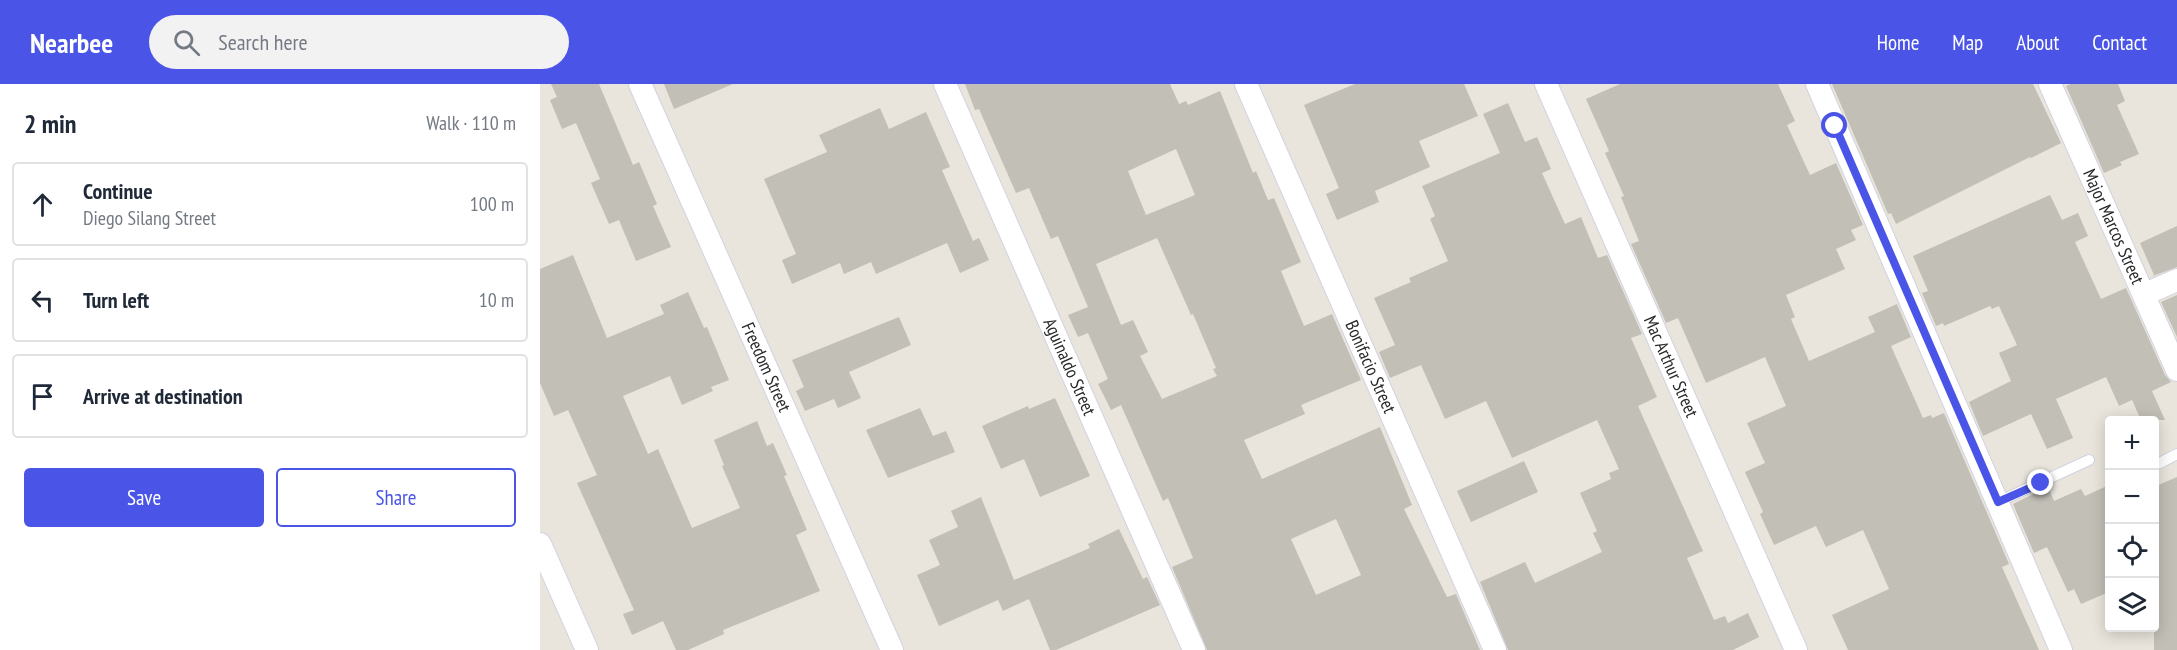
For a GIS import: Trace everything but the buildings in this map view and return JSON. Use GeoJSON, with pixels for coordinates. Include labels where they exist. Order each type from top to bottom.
{"type":"FeatureCollection","features":[{"type":"Feature","properties":{"kind":"street","name":"Freedom Street"},"geometry":{"type":"LineString","coordinates":[[640,84],[892,650]]}},
{"type":"Feature","properties":{"kind":"street","name":"Aguinaldo Street"},"geometry":{"type":"LineString","coordinates":[[945,84],[1194,650]]}},
{"type":"Feature","properties":{"kind":"street","name":"Bonifacio Street"},"geometry":{"type":"LineString","coordinates":[[1246,84],[1495,650]]}},
{"type":"Feature","properties":{"kind":"street","name":"Mac Arthur Street"},"geometry":{"type":"LineString","coordinates":[[1546,84],[1796,650]]}},
{"type":"Feature","properties":{"kind":"street"},"geometry":{"type":"LineString","coordinates":[[1817,84],[2061,650]]}},
{"type":"Feature","properties":{"kind":"street","name":"Major Marcos Street"},"geometry":{"type":"LineString","coordinates":[[2050,84],[2177,370]]}},
{"type":"Feature","properties":{"kind":"street"},"geometry":{"type":"LineString","coordinates":[[2145,294],[2177,280]]}},
{"type":"Feature","properties":{"kind":"street"},"geometry":{"type":"LineString","coordinates":[[540,544],[588,650]]}},
{"type":"Feature","properties":{"kind":"lane"},"geometry":{"type":"LineString","coordinates":[[2159,463],[2177,454]]}},
{"type":"Feature","properties":{"kind":"lane"},"geometry":{"type":"LineString","coordinates":[[1998,502],[2089,460]]}},
{"type":"Feature","properties":{"kind":"route"},"geometry":{"type":"LineString","coordinates":[[1835,126],[1998,502],[2041,483]]}}]}
